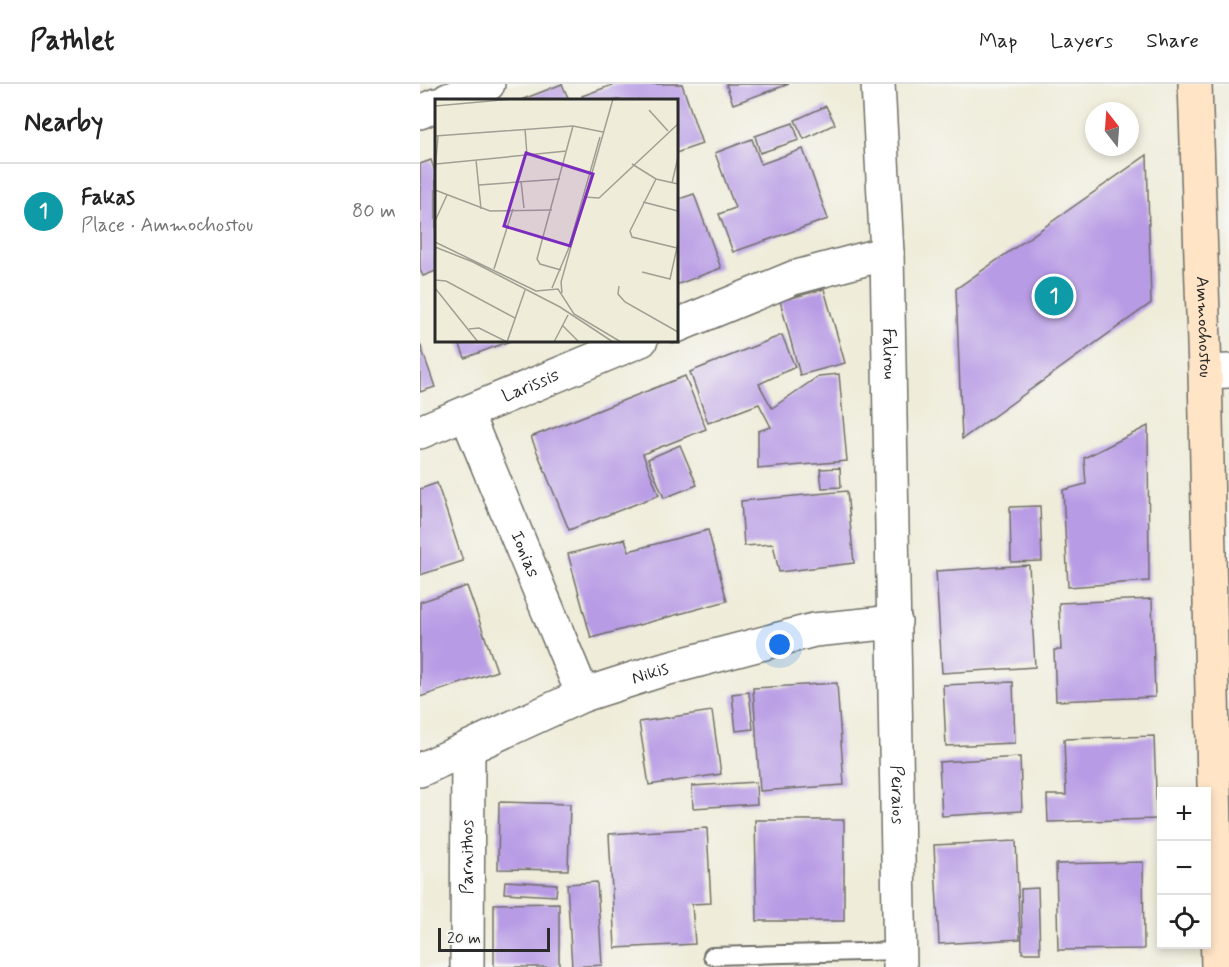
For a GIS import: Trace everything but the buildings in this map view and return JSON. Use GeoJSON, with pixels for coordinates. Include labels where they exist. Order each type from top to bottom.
{"type":"FeatureCollection","features":[{"type":"Feature","properties":{"kind":"main road","name":"Ammochostou"},"geometry":{"type":"LineString","coordinates":[[1195,84],[1217,371],[1218,967]]}},
{"type":"Feature","properties":{"kind":"street"},"geometry":{"type":"LineString","coordinates":[[434,84],[441,99]]}},
{"type":"Feature","properties":{"kind":"street"},"geometry":{"type":"LineString","coordinates":[[450,99],[488,84]]}},
{"type":"Feature","properties":{"kind":"street","name":"Falirou"},"geometry":{"type":"LineString","coordinates":[[878,84],[887,253],[895,622]]}},
{"type":"Feature","properties":{"kind":"street"},"geometry":{"type":"LineString","coordinates":[[420,112],[435,105]]}},
{"type":"Feature","properties":{"kind":"street"},"geometry":{"type":"LineString","coordinates":[[678,325],[793,278],[887,253]]}},
{"type":"Feature","properties":{"kind":"street","name":"Larissis"},"geometry":{"type":"LineString","coordinates":[[420,432],[636,342]]}},
{"type":"Feature","properties":{"kind":"street","name":"Ionias"},"geometry":{"type":"LineString","coordinates":[[466,413],[583,695]]}},
{"type":"Feature","properties":{"kind":"street","name":"Nikis"},"geometry":{"type":"LineString","coordinates":[[420,770],[583,695],[661,670],[814,630],[895,622]]}},
{"type":"Feature","properties":{"kind":"street","name":"Peiraios"},"geometry":{"type":"LineString","coordinates":[[895,622],[900,959]]}},
{"type":"Feature","properties":{"kind":"street","name":"Parnithos"},"geometry":{"type":"LineString","coordinates":[[467,967],[468,748]]}},
{"type":"Feature","properties":{"kind":"lane"},"geometry":{"type":"LineString","coordinates":[[712,956],[900,959]]}},
{"type":"Feature","properties":{"kind":"place","name":"Fakas"},"geometry":{"type":"Point","coordinates":[1054,296]}}]}
